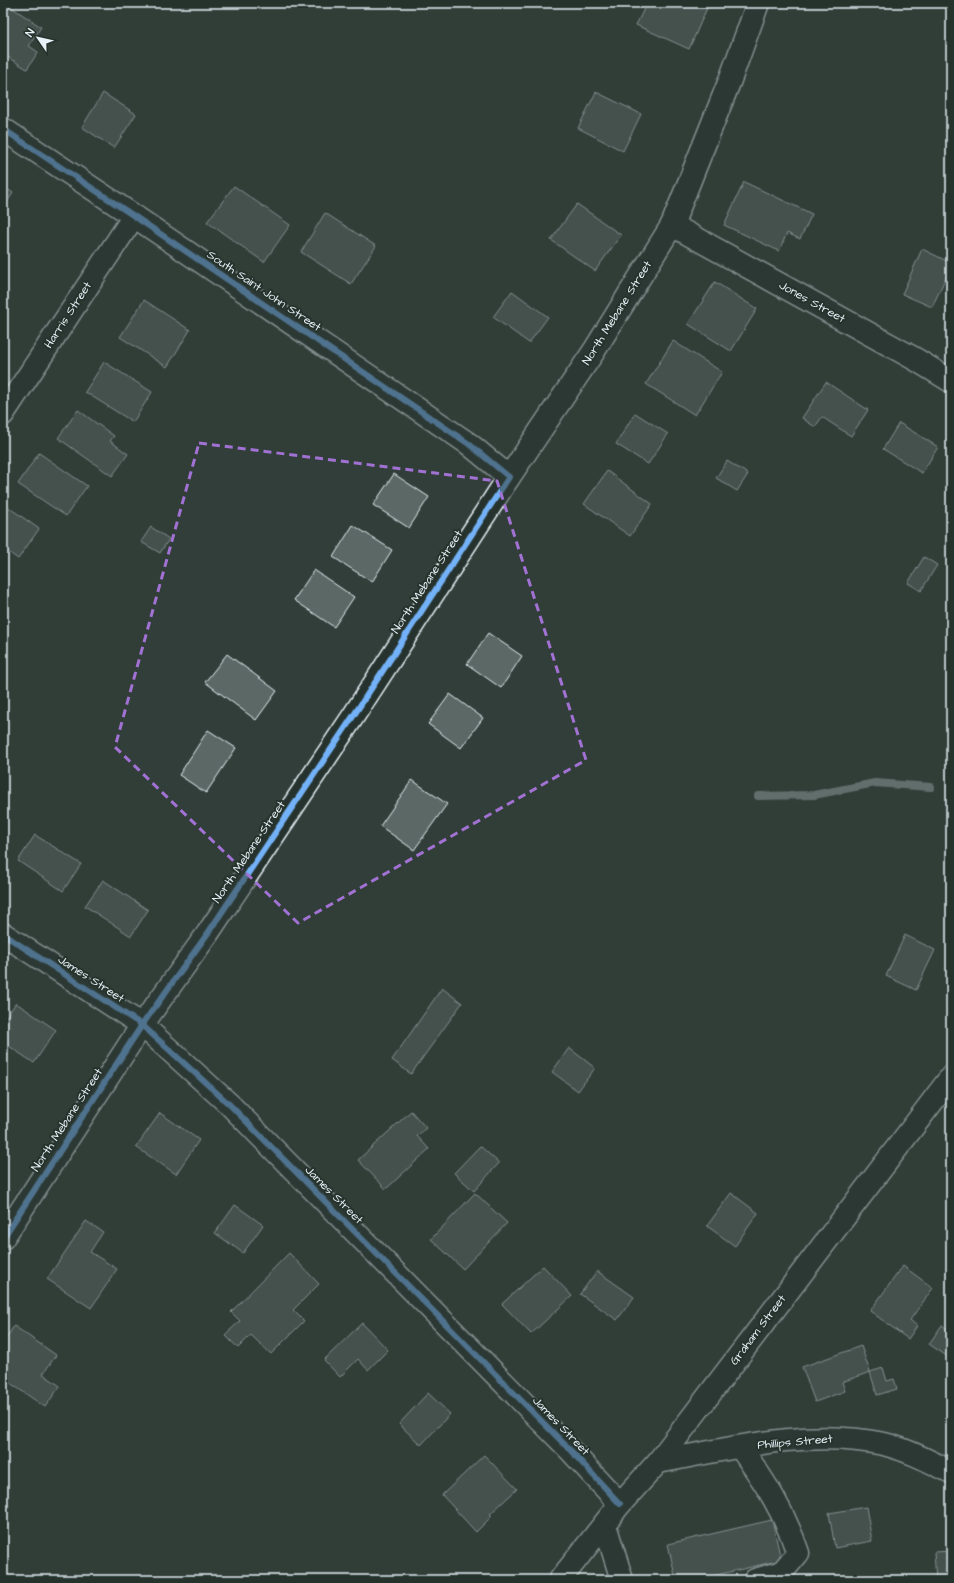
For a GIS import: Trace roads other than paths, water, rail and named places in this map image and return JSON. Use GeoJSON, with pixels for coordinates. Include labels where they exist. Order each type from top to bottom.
{"type":"FeatureCollection","features":[{"type":"Feature","properties":{"kind":"street","name":"North Mebane Street"},"geometry":{"type":"LineString","coordinates":[[3,1238],[142,1025],[208,933],[352,718],[509,476],[594,351],[672,225],[730,80],[758,3]]}},
{"type":"Feature","properties":{"kind":"street","name":"South Saint John Street"},"geometry":{"type":"LineString","coordinates":[[3,129],[134,216],[469,444],[509,476]]}},
{"type":"Feature","properties":{"kind":"street","name":"Harris Street"},"geometry":{"type":"LineString","coordinates":[[3,414],[134,216]]}},
{"type":"Feature","properties":{"kind":"street","name":"Jones Street"},"geometry":{"type":"LineString","coordinates":[[672,225],[951,381]]}},
{"type":"Feature","properties":{"kind":"street","name":"James Street"},"geometry":{"type":"LineString","coordinates":[[3,934],[142,1025],[235,1111],[571,1450],[620,1504]]}},
{"type":"Feature","properties":{"kind":"street","name":"Graham Street"},"geometry":{"type":"LineString","coordinates":[[560,1580],[605,1525],[620,1504],[658,1462],[951,1077]]}},
{"type":"Feature","properties":{"kind":"street","name":"Phillips Street"},"geometry":{"type":"LineString","coordinates":[[658,1462],[740,1447],[800,1439],[845,1438],[884,1444],[915,1454],[951,1472]]}},
{"type":"Feature","properties":{"kind":"street"},"geometry":{"type":"LineString","coordinates":[[740,1447],[767,1484],[789,1527],[798,1553],[782,1572],[755,1580]]}},
{"type":"Feature","properties":{"kind":"street"},"geometry":{"type":"LineString","coordinates":[[605,1525],[622,1580]]}},
{"type":"Feature","properties":{"kind":"waterway"},"geometry":{"type":"LineString","coordinates":[[758,796],[814,795],[875,783],[931,787]]}}]}
